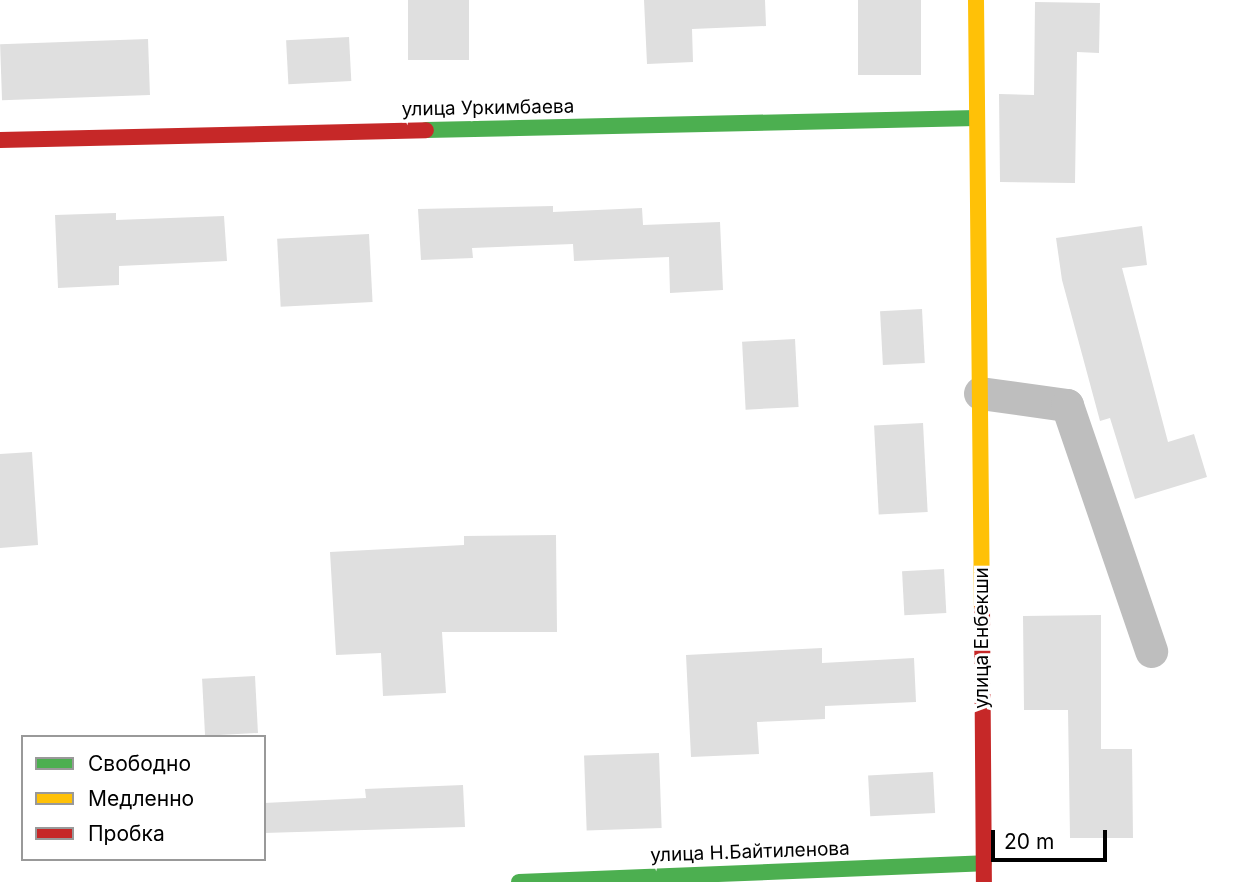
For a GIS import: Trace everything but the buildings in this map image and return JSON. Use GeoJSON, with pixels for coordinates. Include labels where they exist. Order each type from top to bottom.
{"type":"FeatureCollection","features":[{"type":"Feature","properties":{"kind":"street","name":"улица Енбекши"},"geometry":{"type":"LineString","coordinates":[[976,0],[984,882]]}},
{"type":"Feature","properties":{"kind":"street","name":"улица Уркимбаева"},"geometry":{"type":"LineString","coordinates":[[0,140],[977,118]]}},
{"type":"Feature","properties":{"kind":"street"},"geometry":{"type":"LineString","coordinates":[[980,394],[1067,405],[1151,651]]}},
{"type":"Feature","properties":{"kind":"street","name":"улица Н.Байтиленова"},"geometry":{"type":"LineString","coordinates":[[519,882],[984,863]]}},
{"type":"Feature","properties":{"kind":"traffic: fast"},"geometry":{"type":"LineString","coordinates":[[426,130],[977,118]]}},
{"type":"Feature","properties":{"kind":"traffic: fast"},"geometry":{"type":"LineString","coordinates":[[519,882],[984,863]]}},
{"type":"Feature","properties":{"kind":"traffic: slow"},"geometry":{"type":"LineString","coordinates":[[976,0],[982,609]]}},
{"type":"Feature","properties":{"kind":"traffic: jam"},"geometry":{"type":"LineString","coordinates":[[0,140],[426,130]]}},
{"type":"Feature","properties":{"kind":"traffic: jam"},"geometry":{"type":"LineString","coordinates":[[982,609],[984,882]]}}]}
